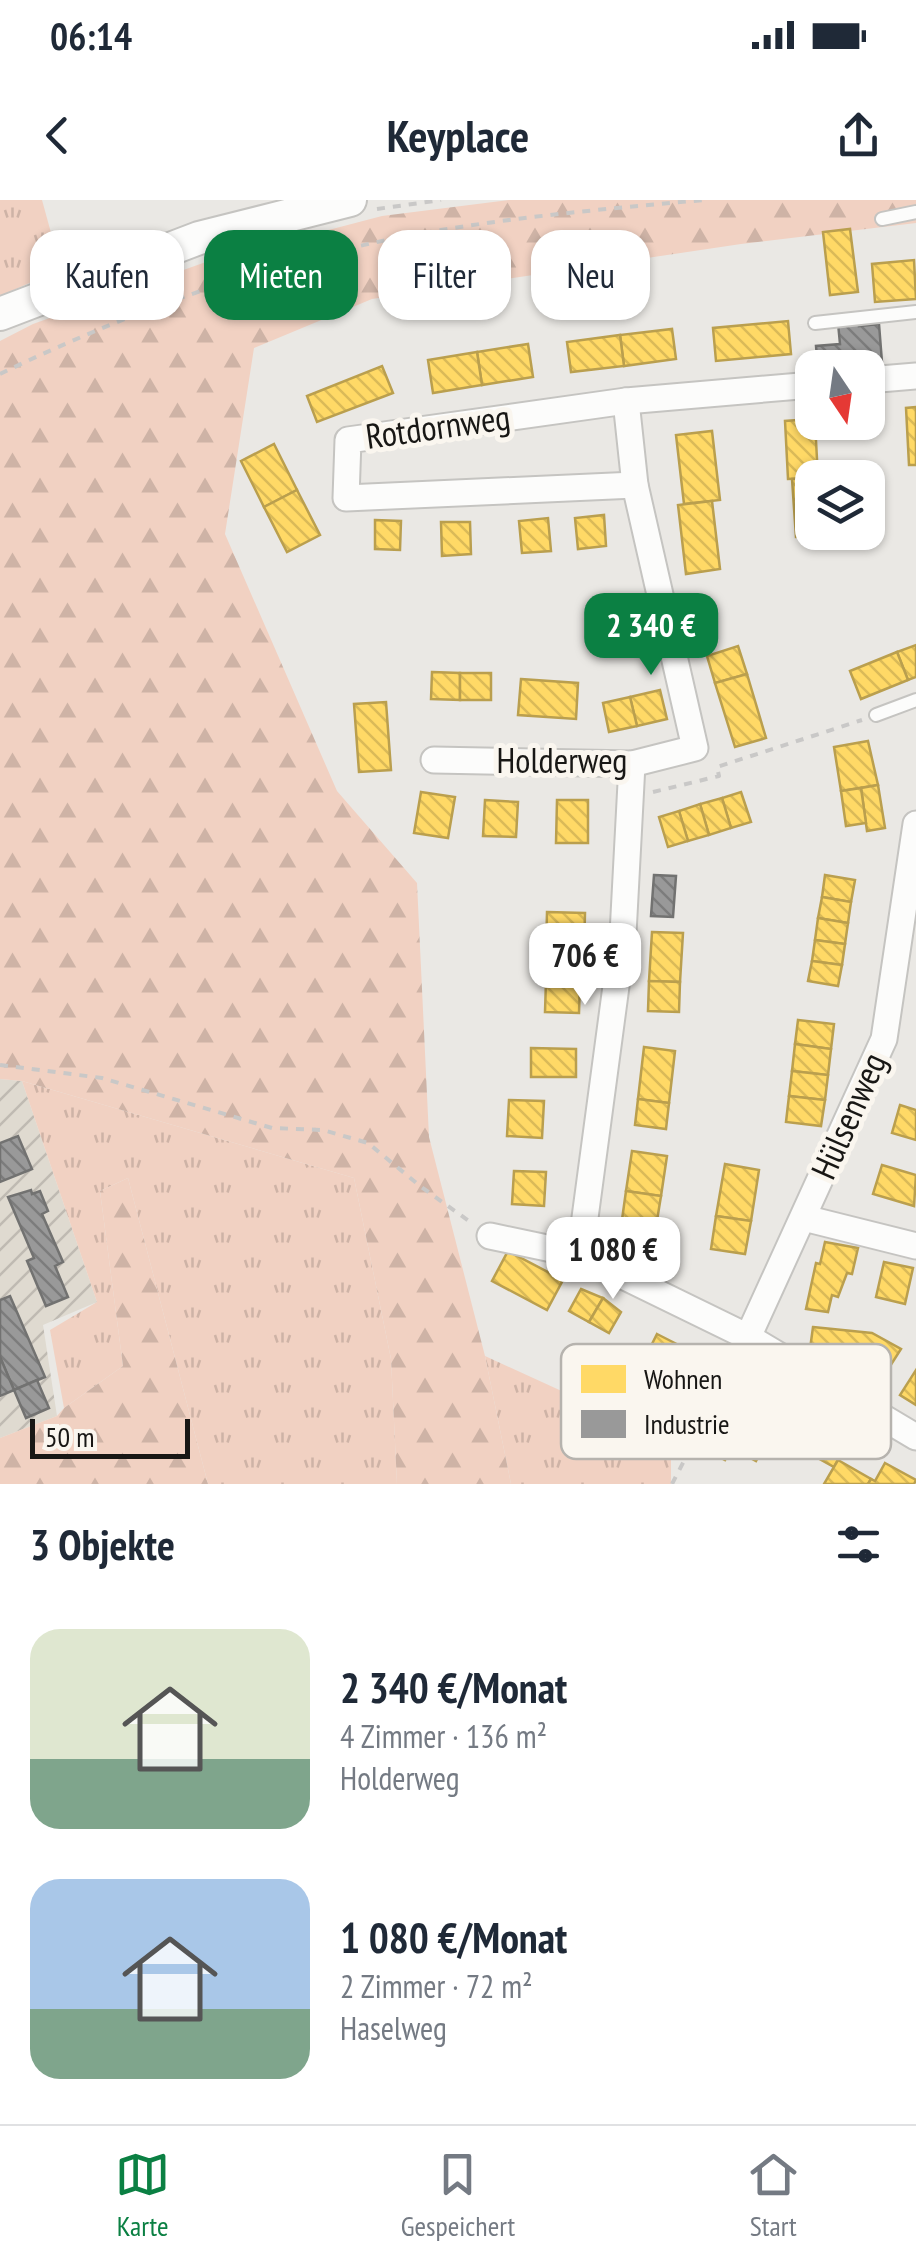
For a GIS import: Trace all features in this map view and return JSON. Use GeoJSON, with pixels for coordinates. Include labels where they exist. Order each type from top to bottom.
{"type":"FeatureCollection","features":[{"type":"Feature","properties":{"kind":"street"},"geometry":{"type":"LineString","coordinates":[[0,314],[200,238],[350,200]]}},
{"type":"Feature","properties":{"kind":"street"},"geometry":{"type":"LineString","coordinates":[[885,379],[916,376]]}},
{"type":"Feature","properties":{"kind":"street","name":"Rotdornweg"},"geometry":{"type":"LineString","coordinates":[[635,485],[346,498],[348,440],[626,400],[795,386]]}},
{"type":"Feature","properties":{"kind":"street","name":"Holderweg"},"geometry":{"type":"LineString","coordinates":[[434,760],[632,764],[695,748],[635,485],[626,400]]}},
{"type":"Feature","properties":{"kind":"street"},"geometry":{"type":"LineString","coordinates":[[580,1255],[623,934],[632,764]]}},
{"type":"Feature","properties":{"kind":"street","name":"Hülsenweg"},"geometry":{"type":"LineString","coordinates":[[748,1337],[884,1038],[916,824]]}},
{"type":"Feature","properties":{"kind":"street"},"geometry":{"type":"LineString","coordinates":[[804,1218],[916,1246]]}},
{"type":"Feature","properties":{"kind":"street"},"geometry":{"type":"LineString","coordinates":[[490,1236],[580,1255],[760,1344]]}},
{"type":"Feature","properties":{"kind":"street"},"geometry":{"type":"LineString","coordinates":[[891,1421],[916,1436]]}},
{"type":"Feature","properties":{"kind":"lane"},"geometry":{"type":"LineString","coordinates":[[882,219],[916,212]]}},
{"type":"Feature","properties":{"kind":"lane"},"geometry":{"type":"LineString","coordinates":[[815,323],[916,312]]}},
{"type":"Feature","properties":{"kind":"lane"},"geometry":{"type":"LineString","coordinates":[[876,715],[916,700]]}},
{"type":"Feature","properties":{"kind":"path"},"geometry":{"type":"LineString","coordinates":[[0,374],[126,317],[308,259],[463,226],[704,200]]}},
{"type":"Feature","properties":{"kind":"path"},"geometry":{"type":"LineString","coordinates":[[630,797],[719,776],[716,767],[803,742],[876,715]]}},
{"type":"Feature","properties":{"kind":"path"},"geometry":{"type":"LineString","coordinates":[[0,1065],[102,1078],[272,1128],[324,1130],[368,1144],[490,1236]]}},
{"type":"Feature","properties":{"kind":"path"},"geometry":{"type":"LineString","coordinates":[[744,1344],[748,1337]]}},
{"type":"Feature","properties":{"kind":"path"},"geometry":{"type":"LineString","coordinates":[[672,1484],[685,1459]]}},
{"type":"Feature","properties":{"kind":"shaded area"},"geometry":{"type":"Polygon","coordinates":[[[0,1079],[22,1081],[97,1302],[43,1325],[57,1416],[0,1438],[0,1079]]]}},
{"type":"Feature","properties":{"kind":"green space"},"geometry":{"type":"Polygon","coordinates":[[[0,200],[42,200],[50,230],[30,230],[30,283],[0,296],[0,200]]]}},
{"type":"Feature","properties":{"kind":"green space"},"geometry":{"type":"Polygon","coordinates":[[[509,200],[916,200],[916,223],[650,258],[650,230],[531,230],[531,275],[511,278],[511,230],[378,230],[378,298],[358,305],[358,230],[329,230],[382,216],[509,200]]]}},
{"type":"Feature","properties":{"kind":"green space"},"geometry":{"type":"Polygon","coordinates":[[[203,263],[204,320],[321,320],[254,348],[225,534],[337,791],[417,883],[429,1137],[485,1356],[511,1484],[397,1484],[391,1359],[354,1178],[22,1081],[0,1079],[0,341],[44,320],[184,320],[184,270],[203,263]]]}},
{"type":"Feature","properties":{"kind":"green space"},"geometry":{"type":"Polygon","coordinates":[[[22,1081],[354,1178],[391,1359],[397,1484],[208,1484],[128,1178],[100,1191],[123,1366],[64,1408],[50,1330],[97,1302],[22,1081]]]}},
{"type":"Feature","properties":{"kind":"green space"},"geometry":{"type":"Polygon","coordinates":[[[128,1178],[208,1484],[0,1484],[0,1438],[57,1416],[123,1366],[100,1191],[128,1178]]]}},
{"type":"Feature","properties":{"kind":"green space"},"geometry":{"type":"Polygon","coordinates":[[[485,1356],[561,1391],[561,1459],[671,1459],[671,1484],[511,1484],[485,1356]]]}},
{"type":"Feature","properties":{"kind":"building: Wohnen"},"geometry":{"type":"Polygon","coordinates":[[[850,229],[858,292],[830,295],[823,232],[850,229]]]}},
{"type":"Feature","properties":{"kind":"building: Wohnen"},"geometry":{"type":"Polygon","coordinates":[[[914,260],[916,299],[875,302],[872,264],[914,260]]]}},
{"type":"Feature","properties":{"kind":"building: Wohnen"},"geometry":{"type":"Polygon","coordinates":[[[788,321],[791,354],[716,361],[713,328],[788,321]]]}},
{"type":"Feature","properties":{"kind":"building: Wohnen"},"geometry":{"type":"Polygon","coordinates":[[[672,329],[676,359],[624,366],[620,335],[672,329]]]}},
{"type":"Feature","properties":{"kind":"building: Wohnen"},"geometry":{"type":"Polygon","coordinates":[[[620,335],[624,366],[571,372],[567,342],[620,335]]]}},
{"type":"Feature","properties":{"kind":"building: Wohnen"},"geometry":{"type":"Polygon","coordinates":[[[528,344],[533,377],[482,385],[477,352],[528,344]]]}},
{"type":"Feature","properties":{"kind":"building: Wohnen"},"geometry":{"type":"Polygon","coordinates":[[[477,352],[482,385],[433,393],[428,360],[477,352]]]}},
{"type":"Feature","properties":{"kind":"building: Wohnen"},"geometry":{"type":"Polygon","coordinates":[[[382,366],[393,393],[317,422],[307,396],[382,366]]]}},
{"type":"Feature","properties":{"kind":"building: Wohnen"},"geometry":{"type":"Polygon","coordinates":[[[916,407],[916,465],[909,465],[906,408],[916,407]]]}},
{"type":"Feature","properties":{"kind":"building: Wohnen"},"geometry":{"type":"Polygon","coordinates":[[[795,420],[795,440],[816,440],[817,460],[795,460],[795,479],[788,479],[785,421],[795,420]]]}},
{"type":"Feature","properties":{"kind":"building: Wohnen"},"geometry":{"type":"Polygon","coordinates":[[[712,431],[720,500],[684,504],[676,435],[712,431]]]}},
{"type":"Feature","properties":{"kind":"building: Wohnen"},"geometry":{"type":"Polygon","coordinates":[[[274,444],[297,490],[264,507],[241,461],[274,444]]]}},
{"type":"Feature","properties":{"kind":"building: Wohnen"},"geometry":{"type":"Polygon","coordinates":[[[792,479],[795,479],[795,522],[792,479]]]}},
{"type":"Feature","properties":{"kind":"building: Wohnen"},"geometry":{"type":"Polygon","coordinates":[[[297,490],[320,535],[287,552],[264,507],[297,490]]]}},
{"type":"Feature","properties":{"kind":"building: Wohnen"},"geometry":{"type":"Polygon","coordinates":[[[712,501],[720,569],[686,574],[678,505],[712,501]]]}},
{"type":"Feature","properties":{"kind":"building: Wohnen"},"geometry":{"type":"Polygon","coordinates":[[[604,515],[606,546],[578,549],[575,518],[604,515]]]}},
{"type":"Feature","properties":{"kind":"building: Wohnen"},"geometry":{"type":"Polygon","coordinates":[[[548,518],[551,551],[522,553],[519,521],[548,518]]]}},
{"type":"Feature","properties":{"kind":"building: Wohnen"},"geometry":{"type":"Polygon","coordinates":[[[375,520],[401,521],[400,550],[375,549],[375,520]]]}},
{"type":"Feature","properties":{"kind":"building: Wohnen"},"geometry":{"type":"Polygon","coordinates":[[[441,522],[470,522],[471,554],[442,556],[441,522]]]}},
{"type":"Feature","properties":{"kind":"building: Wohnen"},"geometry":{"type":"Polygon","coordinates":[[[916,645],[916,677],[908,680],[897,652],[916,645]]]}},
{"type":"Feature","properties":{"kind":"building: Wohnen"},"geometry":{"type":"Polygon","coordinates":[[[738,646],[747,674],[715,683],[707,656],[738,646]]]}},
{"type":"Feature","properties":{"kind":"building: Wohnen"},"geometry":{"type":"Polygon","coordinates":[[[897,652],[908,680],[861,699],[850,671],[897,652]]]}},
{"type":"Feature","properties":{"kind":"building: Wohnen"},"geometry":{"type":"Polygon","coordinates":[[[432,672],[460,673],[460,700],[431,699],[432,672]]]}},
{"type":"Feature","properties":{"kind":"building: Wohnen"},"geometry":{"type":"Polygon","coordinates":[[[460,673],[491,673],[491,700],[460,700],[460,673]]]}},
{"type":"Feature","properties":{"kind":"building: Wohnen"},"geometry":{"type":"Polygon","coordinates":[[[747,674],[766,738],[735,747],[715,683],[747,674]]]}},
{"type":"Feature","properties":{"kind":"building: Wohnen"},"geometry":{"type":"Polygon","coordinates":[[[521,679],[578,683],[576,719],[518,715],[521,679]]]}},
{"type":"Feature","properties":{"kind":"building: Wohnen"},"geometry":{"type":"Polygon","coordinates":[[[660,690],[667,719],[637,726],[630,697],[660,690]]]}},
{"type":"Feature","properties":{"kind":"building: Wohnen"},"geometry":{"type":"Polygon","coordinates":[[[630,697],[637,726],[609,732],[603,703],[630,697]]]}},
{"type":"Feature","properties":{"kind":"building: Wohnen"},"geometry":{"type":"Polygon","coordinates":[[[386,702],[391,770],[359,772],[354,704],[386,702]]]}},
{"type":"Feature","properties":{"kind":"building: Wohnen"},"geometry":{"type":"Polygon","coordinates":[[[868,741],[878,785],[841,791],[834,747],[868,741]]]}},
{"type":"Feature","properties":{"kind":"building: Wohnen"},"geometry":{"type":"Polygon","coordinates":[[[878,785],[885,828],[867,831],[861,788],[878,785]]]}},
{"type":"Feature","properties":{"kind":"building: Wohnen"},"geometry":{"type":"Polygon","coordinates":[[[861,788],[866,823],[846,826],[841,791],[861,788]]]}},
{"type":"Feature","properties":{"kind":"building: Wohnen"},"geometry":{"type":"Polygon","coordinates":[[[421,792],[455,797],[448,838],[414,833],[421,792]]]}},
{"type":"Feature","properties":{"kind":"building: Wohnen"},"geometry":{"type":"Polygon","coordinates":[[[741,792],[751,822],[731,828],[722,798],[741,792]]]}},
{"type":"Feature","properties":{"kind":"building: Wohnen"},"geometry":{"type":"Polygon","coordinates":[[[722,798],[731,828],[709,835],[700,804],[722,798]]]}},
{"type":"Feature","properties":{"kind":"building: Wohnen"},"geometry":{"type":"Polygon","coordinates":[[[485,800],[518,802],[516,837],[483,836],[485,800]]]}},
{"type":"Feature","properties":{"kind":"building: Wohnen"},"geometry":{"type":"Polygon","coordinates":[[[557,800],[588,800],[588,843],[556,843],[557,800]]]}},
{"type":"Feature","properties":{"kind":"building: Wohnen"},"geometry":{"type":"Polygon","coordinates":[[[700,804],[709,835],[688,841],[679,811],[700,804]]]}},
{"type":"Feature","properties":{"kind":"building: Wohnen"},"geometry":{"type":"Polygon","coordinates":[[[679,811],[688,841],[668,847],[659,817],[679,811]]]}},
{"type":"Feature","properties":{"kind":"building: Wohnen"},"geometry":{"type":"Polygon","coordinates":[[[825,875],[855,880],[851,902],[822,897],[825,875]]]}},
{"type":"Feature","properties":{"kind":"building: Wohnen"},"geometry":{"type":"Polygon","coordinates":[[[822,897],[851,902],[848,923],[818,918],[822,897]]]}},
{"type":"Feature","properties":{"kind":"building: Wohnen"},"geometry":{"type":"Polygon","coordinates":[[[547,912],[585,913],[584,953],[546,952],[547,912]]]}},
{"type":"Feature","properties":{"kind":"building: Wohnen"},"geometry":{"type":"Polygon","coordinates":[[[818,918],[848,923],[845,944],[815,940],[818,918]]]}},
{"type":"Feature","properties":{"kind":"building: Wohnen"},"geometry":{"type":"Polygon","coordinates":[[[652,932],[683,933],[680,982],[649,981],[652,932]]]}},
{"type":"Feature","properties":{"kind":"building: Wohnen"},"geometry":{"type":"Polygon","coordinates":[[[815,940],[845,944],[842,965],[812,961],[815,940]]]}},
{"type":"Feature","properties":{"kind":"building: Wohnen"},"geometry":{"type":"Polygon","coordinates":[[[812,961],[842,965],[838,986],[808,981],[812,961]]]}},
{"type":"Feature","properties":{"kind":"building: Wohnen"},"geometry":{"type":"Polygon","coordinates":[[[546,980],[580,982],[579,1013],[545,1012],[546,980]]]}},
{"type":"Feature","properties":{"kind":"building: Wohnen"},"geometry":{"type":"Polygon","coordinates":[[[649,981],[680,982],[679,1012],[648,1011],[649,981]]]}},
{"type":"Feature","properties":{"kind":"building: Wohnen"},"geometry":{"type":"Polygon","coordinates":[[[798,1020],[834,1024],[831,1049],[795,1044],[798,1020]]]}},
{"type":"Feature","properties":{"kind":"building: Wohnen"},"geometry":{"type":"Polygon","coordinates":[[[795,1044],[831,1049],[828,1075],[792,1071],[795,1044]]]}},
{"type":"Feature","properties":{"kind":"building: Wohnen"},"geometry":{"type":"Polygon","coordinates":[[[644,1047],[675,1051],[669,1103],[638,1099],[644,1047]]]}},
{"type":"Feature","properties":{"kind":"building: Wohnen"},"geometry":{"type":"Polygon","coordinates":[[[531,1048],[576,1049],[576,1077],[531,1077],[531,1048]]]}},
{"type":"Feature","properties":{"kind":"building: Wohnen"},"geometry":{"type":"Polygon","coordinates":[[[792,1071],[828,1075],[825,1100],[789,1096],[792,1071]]]}},
{"type":"Feature","properties":{"kind":"building: Wohnen"},"geometry":{"type":"Polygon","coordinates":[[[789,1096],[825,1100],[821,1126],[786,1122],[789,1096]]]}},
{"type":"Feature","properties":{"kind":"building: Wohnen"},"geometry":{"type":"Polygon","coordinates":[[[638,1099],[669,1103],[666,1129],[635,1125],[638,1099]]]}},
{"type":"Feature","properties":{"kind":"building: Wohnen"},"geometry":{"type":"Polygon","coordinates":[[[509,1100],[544,1101],[542,1138],[507,1136],[509,1100]]]}},
{"type":"Feature","properties":{"kind":"building: Wohnen"},"geometry":{"type":"Polygon","coordinates":[[[900,1105],[916,1110],[916,1140],[892,1133],[900,1105]]]}},
{"type":"Feature","properties":{"kind":"building: Wohnen"},"geometry":{"type":"Polygon","coordinates":[[[632,1151],[667,1156],[661,1196],[626,1191],[632,1151]]]}},
{"type":"Feature","properties":{"kind":"building: Wohnen"},"geometry":{"type":"Polygon","coordinates":[[[725,1164],[759,1170],[751,1221],[716,1216],[725,1164]]]}},
{"type":"Feature","properties":{"kind":"building: Wohnen"},"geometry":{"type":"Polygon","coordinates":[[[882,1165],[916,1175],[914,1206],[873,1194],[882,1165]]]}},
{"type":"Feature","properties":{"kind":"building: Wohnen"},"geometry":{"type":"Polygon","coordinates":[[[514,1171],[546,1172],[544,1206],[512,1204],[514,1171]]]}},
{"type":"Feature","properties":{"kind":"building: Wohnen"},"geometry":{"type":"Polygon","coordinates":[[[626,1191],[661,1196],[654,1239],[620,1234],[626,1191]]]}},
{"type":"Feature","properties":{"kind":"building: Wohnen"},"geometry":{"type":"Polygon","coordinates":[[[716,1216],[751,1221],[745,1254],[711,1249],[716,1216]]]}},
{"type":"Feature","properties":{"kind":"building: Wohnen"},"geometry":{"type":"Polygon","coordinates":[[[825,1242],[858,1248],[852,1274],[847,1273],[838,1297],[832,1295],[828,1312],[806,1309],[825,1242]]]}},
{"type":"Feature","properties":{"kind":"building: Wohnen"},"geometry":{"type":"Polygon","coordinates":[[[508,1251],[563,1280],[547,1310],[492,1281],[508,1251]]]}},
{"type":"Feature","properties":{"kind":"building: Wohnen"},"geometry":{"type":"Polygon","coordinates":[[[884,1262],[913,1268],[905,1304],[876,1297],[884,1262]]]}},
{"type":"Feature","properties":{"kind":"building: Wohnen"},"geometry":{"type":"Polygon","coordinates":[[[581,1289],[603,1298],[589,1322],[569,1311],[581,1289]]]}},
{"type":"Feature","properties":{"kind":"building: Wohnen"},"geometry":{"type":"Polygon","coordinates":[[[603,1298],[621,1312],[609,1333],[589,1322],[603,1298]]]}},
{"type":"Feature","properties":{"kind":"building: Wohnen"},"geometry":{"type":"Polygon","coordinates":[[[813,1327],[872,1333],[901,1349],[891,1365],[891,1344],[811,1344],[813,1327]]]}},
{"type":"Feature","properties":{"kind":"building: Wohnen"},"geometry":{"type":"Polygon","coordinates":[[[657,1334],[677,1344],[652,1344],[657,1334]]]}},
{"type":"Feature","properties":{"kind":"building: Wohnen"},"geometry":{"type":"Polygon","coordinates":[[[916,1370],[916,1405],[900,1395],[916,1370]]]}},
{"type":"Feature","properties":{"kind":"building: Wohnen"},"geometry":{"type":"Polygon","coordinates":[[[820,1459],[838,1459],[834,1467],[820,1459]]]}},
{"type":"Feature","properties":{"kind":"building: Wohnen"},"geometry":{"type":"Polygon","coordinates":[[[838,1460],[871,1479],[868,1484],[824,1484],[838,1460]]]}},
{"type":"Feature","properties":{"kind":"building: Wohnen"},"geometry":{"type":"Polygon","coordinates":[[[885,1463],[916,1480],[914,1484],[868,1484],[871,1479],[875,1481],[885,1463]]]}},
{"type":"Feature","properties":{"kind":"building: Industrie"},"geometry":{"type":"Polygon","coordinates":[[[838,323],[879,324],[881,350],[816,350],[816,346],[840,344],[838,323]]]}},
{"type":"Feature","properties":{"kind":"building: Industrie"},"geometry":{"type":"Polygon","coordinates":[[[654,875],[676,876],[673,917],[651,916],[654,875]]]}},
{"type":"Feature","properties":{"kind":"building: Industrie"},"geometry":{"type":"Polygon","coordinates":[[[18,1136],[32,1169],[0,1182],[0,1143],[18,1136]]]}},
{"type":"Feature","properties":{"kind":"building: Industrie"},"geometry":{"type":"Polygon","coordinates":[[[31,1190],[32,1194],[40,1191],[48,1211],[42,1214],[63,1262],[55,1266],[68,1297],[46,1306],[27,1261],[34,1258],[8,1197],[31,1190]]]}},
{"type":"Feature","properties":{"kind":"building: Industrie"},"geometry":{"type":"Polygon","coordinates":[[[10,1296],[45,1377],[14,1390],[0,1357],[0,1300],[10,1296]]]}},
{"type":"Feature","properties":{"kind":"building: Industrie"},"geometry":{"type":"Polygon","coordinates":[[[0,1357],[14,1390],[0,1396],[0,1357]]]}},
{"type":"Feature","properties":{"kind":"building: Industrie"},"geometry":{"type":"Polygon","coordinates":[[[37,1380],[49,1408],[26,1418],[14,1390],[37,1380]]]}}]}
